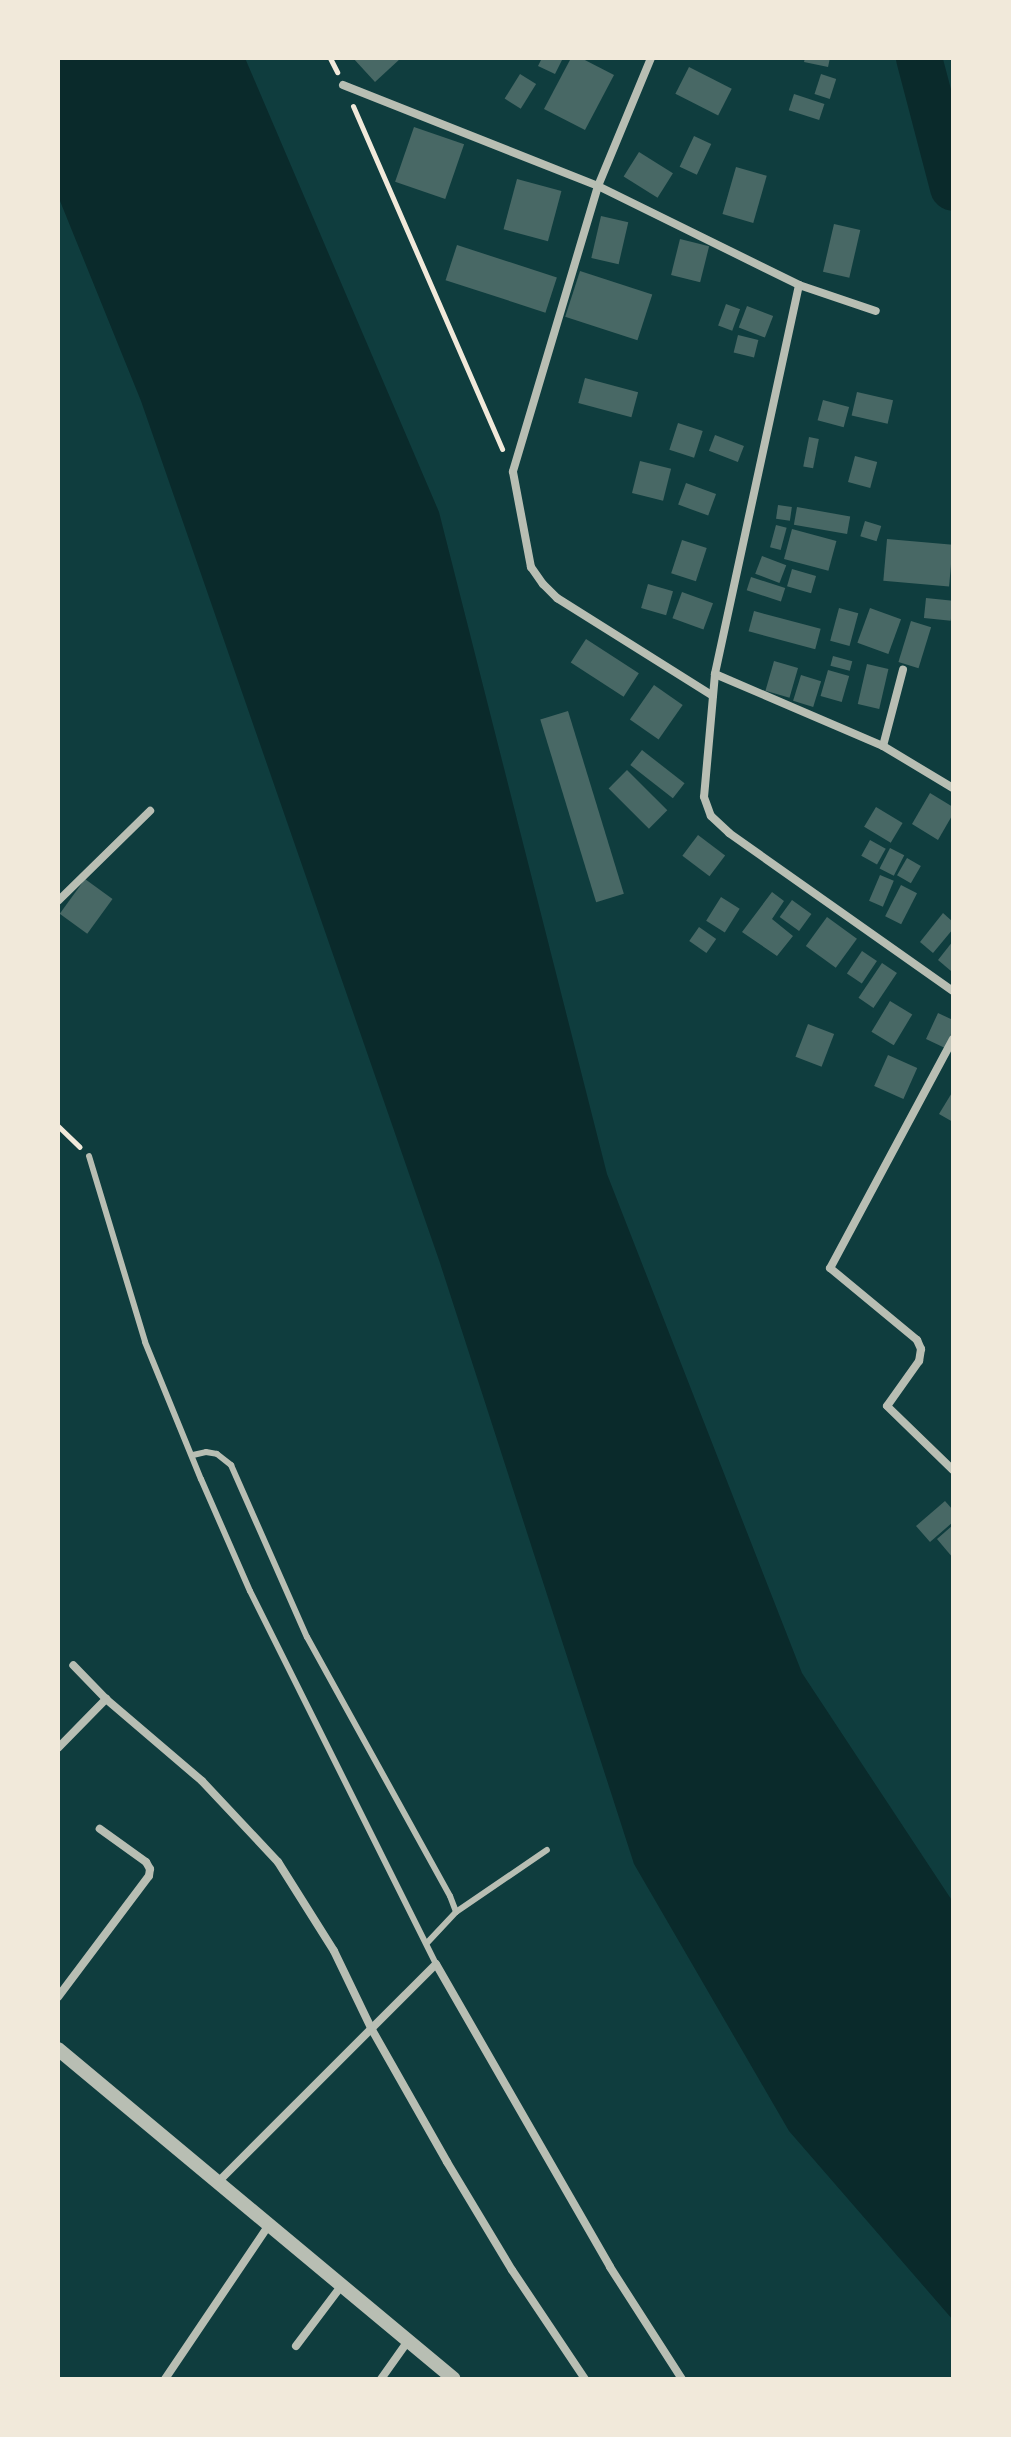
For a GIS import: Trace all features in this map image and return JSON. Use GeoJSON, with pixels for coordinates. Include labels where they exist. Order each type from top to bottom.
{"type":"FeatureCollection","features":[{"type":"Feature","properties":{"kind":"street"},"geometry":{"type":"LineString","coordinates":[[651,58],[598,186],[513,472],[531,567],[543,584],[557,598],[713,696]]}},
{"type":"Feature","properties":{"kind":"street"},"geometry":{"type":"LineString","coordinates":[[343,85],[598,186],[799,285],[876,311]]}},
{"type":"Feature","properties":{"kind":"street"},"geometry":{"type":"LineString","coordinates":[[799,285],[715,674],[704,797],[711,816],[729,833],[953,991]]}},
{"type":"Feature","properties":{"kind":"street"},"geometry":{"type":"LineString","coordinates":[[883,746],[903,670]]}},
{"type":"Feature","properties":{"kind":"street"},"geometry":{"type":"LineString","coordinates":[[715,674],[883,746],[953,788]]}},
{"type":"Feature","properties":{"kind":"street"},"geometry":{"type":"LineString","coordinates":[[58,901],[150,811]]}},
{"type":"Feature","properties":{"kind":"street"},"geometry":{"type":"LineString","coordinates":[[953,1039],[830,1268],[917,1340],[921,1349],[919,1361],[887,1406],[953,1470]]}},
{"type":"Feature","properties":{"kind":"street"},"geometry":{"type":"LineString","coordinates":[[73,1665],[106,1699],[202,1781],[269,1850],[334,1951],[371,2028],[512,2270],[585,2379]]}},
{"type":"Feature","properties":{"kind":"street"},"geometry":{"type":"LineString","coordinates":[[58,1748],[106,1699]]}},
{"type":"Feature","properties":{"kind":"street"},"geometry":{"type":"LineString","coordinates":[[58,1997],[149,1876],[150,1869],[146,1862],[100,1829]]}},
{"type":"Feature","properties":{"kind":"street"},"geometry":{"type":"LineString","coordinates":[[218,2182],[436,1964],[610,2267],[682,2379]]}},
{"type":"Feature","properties":{"kind":"street"},"geometry":{"type":"LineString","coordinates":[[58,2049],[454,2379]]}},
{"type":"Feature","properties":{"kind":"street"},"geometry":{"type":"LineString","coordinates":[[165,2379],[269,2225]]}},
{"type":"Feature","properties":{"kind":"street"},"geometry":{"type":"LineString","coordinates":[[296,2346],[342,2285]]}},
{"type":"Feature","properties":{"kind":"street"},"geometry":{"type":"LineString","coordinates":[[381,2379],[408,2341]]}},
{"type":"Feature","properties":{"kind":"lane"},"geometry":{"type":"LineString","coordinates":[[89,1156],[145,1342],[250,1591],[436,1964]]}},
{"type":"Feature","properties":{"kind":"lane"},"geometry":{"type":"LineString","coordinates":[[193,1455],[206,1452],[217,1454],[231,1465],[307,1637],[456,1912]]}},
{"type":"Feature","properties":{"kind":"lane"},"geometry":{"type":"LineString","coordinates":[[427,1943],[456,1912],[547,1850]]}},
{"type":"Feature","properties":{"kind":"path"},"geometry":{"type":"LineString","coordinates":[[330,58],[513,472]]}},
{"type":"Feature","properties":{"kind":"path"},"geometry":{"type":"LineString","coordinates":[[58,1126],[89,1156]]}},
{"type":"Feature","properties":{"kind":"water"},"geometry":{"type":"Polygon","coordinates":[[[58,58],[245,58],[439,512],[607,1174],[802,1673],[953,1902],[953,2320],[789,2131],[634,1864],[440,1263],[141,401],[58,196],[58,58]]]}},
{"type":"Feature","properties":{"kind":"building"},"geometry":{"type":"Polygon","coordinates":[[[353,58],[401,58],[375,82],[353,58]]]}},
{"type":"Feature","properties":{"kind":"building"},"geometry":{"type":"Polygon","coordinates":[[[542,58],[563,58],[555,74],[538,66],[542,58]]]}},
{"type":"Feature","properties":{"kind":"building"},"geometry":{"type":"Polygon","coordinates":[[[571,58],[581,58],[614,75],[585,130],[544,109],[571,58]]]}},
{"type":"Feature","properties":{"kind":"building"},"geometry":{"type":"Polygon","coordinates":[[[805,58],[830,58],[828,67],[804,62],[805,58]]]}},
{"type":"Feature","properties":{"kind":"building"},"geometry":{"type":"Polygon","coordinates":[[[689,67],[732,89],[718,116],[675,94],[689,67]]]}},
{"type":"Feature","properties":{"kind":"building"},"geometry":{"type":"Polygon","coordinates":[[[520,74],[536,84],[521,109],[505,99],[520,74]]]}},
{"type":"Feature","properties":{"kind":"building"},"geometry":{"type":"Polygon","coordinates":[[[821,74],[836,79],[830,99],[815,94],[821,74]]]}},
{"type":"Feature","properties":{"kind":"building"},"geometry":{"type":"Polygon","coordinates":[[[794,94],[824,104],[819,120],[789,110],[794,94]]]}},
{"type":"Feature","properties":{"kind":"building"},"geometry":{"type":"Polygon","coordinates":[[[414,127],[464,144],[445,199],[395,182],[414,127]]]}},
{"type":"Feature","properties":{"kind":"building"},"geometry":{"type":"Polygon","coordinates":[[[694,136],[711,144],[697,175],[680,167],[694,136]]]}},
{"type":"Feature","properties":{"kind":"building"},"geometry":{"type":"Polygon","coordinates":[[[639,152],[673,173],[658,198],[624,177],[639,152]]]}},
{"type":"Feature","properties":{"kind":"building"},"geometry":{"type":"Polygon","coordinates":[[[736,167],[767,176],[753,223],[722,214],[736,167]]]}},
{"type":"Feature","properties":{"kind":"building"},"geometry":{"type":"Polygon","coordinates":[[[517,179],[561,191],[548,241],[504,229],[517,179]]]}},
{"type":"Feature","properties":{"kind":"building"},"geometry":{"type":"Polygon","coordinates":[[[601,216],[628,222],[619,264],[591,258],[601,216]]]}},
{"type":"Feature","properties":{"kind":"building"},"geometry":{"type":"Polygon","coordinates":[[[834,224],[860,230],[849,278],[823,272],[834,224]]]}},
{"type":"Feature","properties":{"kind":"building"},"geometry":{"type":"Polygon","coordinates":[[[680,239],[709,246],[700,282],[671,275],[680,239]]]}},
{"type":"Feature","properties":{"kind":"building"},"geometry":{"type":"Polygon","coordinates":[[[457,245],[557,277],[545,313],[446,280],[457,245]]]}},
{"type":"Feature","properties":{"kind":"building"},"geometry":{"type":"Polygon","coordinates":[[[580,271],[652,294],[637,340],[565,317],[580,271]]]}},
{"type":"Feature","properties":{"kind":"building"},"geometry":{"type":"Polygon","coordinates":[[[726,304],[740,309],[732,331],[718,326],[726,304]]]}},
{"type":"Feature","properties":{"kind":"building"},"geometry":{"type":"Polygon","coordinates":[[[747,306],[773,316],[765,338],[739,327],[747,306]]]}},
{"type":"Feature","properties":{"kind":"building"},"geometry":{"type":"Polygon","coordinates":[[[738,335],[758,340],[754,358],[734,352],[738,335]]]}},
{"type":"Feature","properties":{"kind":"building"},"geometry":{"type":"Polygon","coordinates":[[[585,378],[638,392],[631,417],[578,403],[585,378]]]}},
{"type":"Feature","properties":{"kind":"building"},"geometry":{"type":"Polygon","coordinates":[[[857,392],[893,400],[888,424],[852,415],[857,392]]]}},
{"type":"Feature","properties":{"kind":"building"},"geometry":{"type":"Polygon","coordinates":[[[823,400],[849,407],[844,427],[818,420],[823,400]]]}},
{"type":"Feature","properties":{"kind":"building"},"geometry":{"type":"Polygon","coordinates":[[[678,423],[703,431],[694,458],[669,450],[678,423]]]}},
{"type":"Feature","properties":{"kind":"building"},"geometry":{"type":"Polygon","coordinates":[[[715,435],[744,446],[738,462],[709,451],[715,435]]]}},
{"type":"Feature","properties":{"kind":"building"},"geometry":{"type":"Polygon","coordinates":[[[809,437],[819,439],[813,468],[803,466],[809,437]]]}},
{"type":"Feature","properties":{"kind":"building"},"geometry":{"type":"Polygon","coordinates":[[[855,456],[877,462],[870,488],[848,482],[855,456]]]}},
{"type":"Feature","properties":{"kind":"building"},"geometry":{"type":"Polygon","coordinates":[[[640,461],[671,469],[663,501],[632,493],[640,461]]]}},
{"type":"Feature","properties":{"kind":"building"},"geometry":{"type":"Polygon","coordinates":[[[686,483],[716,494],[708,516],[678,505],[686,483]]]}},
{"type":"Feature","properties":{"kind":"building"},"geometry":{"type":"Polygon","coordinates":[[[778,505],[792,507],[790,521],[776,519],[778,505]]]}},
{"type":"Feature","properties":{"kind":"building"},"geometry":{"type":"Polygon","coordinates":[[[797,507],[850,516],[847,534],[794,525],[797,507]]]}},
{"type":"Feature","properties":{"kind":"building"},"geometry":{"type":"Polygon","coordinates":[[[865,521],[881,526],[877,541],[860,536],[865,521]]]}},
{"type":"Feature","properties":{"kind":"building"},"geometry":{"type":"Polygon","coordinates":[[[776,525],[787,528],[781,550],[770,547],[776,525]]]}},
{"type":"Feature","properties":{"kind":"building"},"geometry":{"type":"Polygon","coordinates":[[[792,529],[836,541],[828,571],[784,559],[792,529]]]}},
{"type":"Feature","properties":{"kind":"building"},"geometry":{"type":"Polygon","coordinates":[[[887,539],[953,545],[949,587],[883,581],[887,539]]]}},
{"type":"Feature","properties":{"kind":"building"},"geometry":{"type":"Polygon","coordinates":[[[682,540],[707,548],[696,581],[671,573],[682,540]]]}},
{"type":"Feature","properties":{"kind":"building"},"geometry":{"type":"Polygon","coordinates":[[[762,556],[786,565],[779,583],[755,574],[762,556]]]}},
{"type":"Feature","properties":{"kind":"building"},"geometry":{"type":"Polygon","coordinates":[[[792,569],[816,576],[811,593],[787,586],[792,569]]]}},
{"type":"Feature","properties":{"kind":"building"},"geometry":{"type":"Polygon","coordinates":[[[751,577],[785,588],[781,601],[747,590],[751,577]]]}},
{"type":"Feature","properties":{"kind":"building"},"geometry":{"type":"Polygon","coordinates":[[[648,584],[673,591],[666,615],[641,608],[648,584]]]}},
{"type":"Feature","properties":{"kind":"building"},"geometry":{"type":"Polygon","coordinates":[[[682,592],[713,603],[703,630],[672,618],[682,592]]]}},
{"type":"Feature","properties":{"kind":"building"},"geometry":{"type":"Polygon","coordinates":[[[926,598],[953,601],[951,621],[924,618],[926,598]]]}},
{"type":"Feature","properties":{"kind":"building"},"geometry":{"type":"Polygon","coordinates":[[[839,608],[858,613],[850,646],[830,641],[839,608]]]}},
{"type":"Feature","properties":{"kind":"building"},"geometry":{"type":"Polygon","coordinates":[[[870,608],[901,619],[888,654],[857,643],[870,608]]]}},
{"type":"Feature","properties":{"kind":"building"},"geometry":{"type":"Polygon","coordinates":[[[754,611],[821,629],[815,649],[749,631],[754,611]]]}},
{"type":"Feature","properties":{"kind":"building"},"geometry":{"type":"Polygon","coordinates":[[[911,621],[931,627],[919,668],[898,662],[911,621]]]}},
{"type":"Feature","properties":{"kind":"building"},"geometry":{"type":"Polygon","coordinates":[[[586,639],[639,673],[624,697],[571,662],[586,639]]]}},
{"type":"Feature","properties":{"kind":"building"},"geometry":{"type":"Polygon","coordinates":[[[833,656],[852,661],[850,671],[830,666],[833,656]]]}},
{"type":"Feature","properties":{"kind":"building"},"geometry":{"type":"Polygon","coordinates":[[[774,661],[798,668],[789,698],[765,691],[774,661]]]}},
{"type":"Feature","properties":{"kind":"building"},"geometry":{"type":"Polygon","coordinates":[[[867,664],[888,669],[879,709],[858,704],[867,664]]]}},
{"type":"Feature","properties":{"kind":"building"},"geometry":{"type":"Polygon","coordinates":[[[828,670],[849,676],[842,702],[821,696],[828,670]]]}},
{"type":"Feature","properties":{"kind":"building"},"geometry":{"type":"Polygon","coordinates":[[[801,675],[821,681],[813,707],[793,701],[801,675]]]}},
{"type":"Feature","properties":{"kind":"building"},"geometry":{"type":"Polygon","coordinates":[[[654,685],[683,705],[659,739],[630,719],[654,685]]]}},
{"type":"Feature","properties":{"kind":"building"},"geometry":{"type":"Polygon","coordinates":[[[568,711],[624,894],[596,902],[540,719],[568,711]]]}},
{"type":"Feature","properties":{"kind":"building"},"geometry":{"type":"Polygon","coordinates":[[[642,750],[685,783],[673,798],[630,765],[642,750]]]}},
{"type":"Feature","properties":{"kind":"building"},"geometry":{"type":"Polygon","coordinates":[[[627,770],[667,810],[649,829],[609,788],[627,770]]]}},
{"type":"Feature","properties":{"kind":"building"},"geometry":{"type":"Polygon","coordinates":[[[930,793],[953,807],[953,814],[938,840],[912,824],[930,793]]]}},
{"type":"Feature","properties":{"kind":"building"},"geometry":{"type":"Polygon","coordinates":[[[876,807],[903,823],[891,843],[864,827],[876,807]]]}},
{"type":"Feature","properties":{"kind":"building"},"geometry":{"type":"Polygon","coordinates":[[[698,835],[725,855],[710,876],[682,856],[698,835]]]}},
{"type":"Feature","properties":{"kind":"building"},"geometry":{"type":"Polygon","coordinates":[[[870,840],[886,849],[877,864],[861,856],[870,840]]]}},
{"type":"Feature","properties":{"kind":"building"},"geometry":{"type":"Polygon","coordinates":[[[890,848],[904,855],[894,876],[880,868],[890,848]]]}},
{"type":"Feature","properties":{"kind":"building"},"geometry":{"type":"Polygon","coordinates":[[[907,858],[921,866],[911,883],[897,875],[907,858]]]}},
{"type":"Feature","properties":{"kind":"building"},"geometry":{"type":"Polygon","coordinates":[[[880,875],[894,881],[883,907],[869,901],[880,875]]]}},
{"type":"Feature","properties":{"kind":"building"},"geometry":{"type":"Polygon","coordinates":[[[85,879],[113,899],[87,934],[60,914],[85,879]]]}},
{"type":"Feature","properties":{"kind":"building"},"geometry":{"type":"Polygon","coordinates":[[[901,885],[917,893],[901,924],[885,916],[901,885]]]}},
{"type":"Feature","properties":{"kind":"building"},"geometry":{"type":"Polygon","coordinates":[[[772,892],[784,901],[772,919],[793,936],[777,956],[742,932],[772,892]]]}},
{"type":"Feature","properties":{"kind":"building"},"geometry":{"type":"Polygon","coordinates":[[[721,897],[740,909],[725,932],[706,921],[721,897]]]}},
{"type":"Feature","properties":{"kind":"building"},"geometry":{"type":"Polygon","coordinates":[[[792,900],[811,914],[799,931],[780,917],[792,900]]]}},
{"type":"Feature","properties":{"kind":"building"},"geometry":{"type":"Polygon","coordinates":[[[943,913],[953,922],[953,929],[933,953],[920,942],[943,913]]]}},
{"type":"Feature","properties":{"kind":"building"},"geometry":{"type":"Polygon","coordinates":[[[827,917],[857,939],[836,968],[806,946],[827,917]]]}},
{"type":"Feature","properties":{"kind":"building"},"geometry":{"type":"Polygon","coordinates":[[[699,927],[716,939],[706,953],[689,941],[699,927]]]}},
{"type":"Feature","properties":{"kind":"building"},"geometry":{"type":"Polygon","coordinates":[[[953,941],[953,969],[951,971],[938,960],[953,941]]]}},
{"type":"Feature","properties":{"kind":"building"},"geometry":{"type":"Polygon","coordinates":[[[862,951],[877,961],[862,983],[847,973],[862,951]]]}},
{"type":"Feature","properties":{"kind":"building"},"geometry":{"type":"Polygon","coordinates":[[[882,963],[897,973],[873,1008],[859,998],[882,963]]]}},
{"type":"Feature","properties":{"kind":"building"},"geometry":{"type":"Polygon","coordinates":[[[890,1001],[912,1014],[894,1045],[871,1032],[890,1001]]]}},
{"type":"Feature","properties":{"kind":"building"},"geometry":{"type":"Polygon","coordinates":[[[938,1013],[953,1020],[953,1030],[945,1048],[926,1039],[938,1013]]]}},
{"type":"Feature","properties":{"kind":"building"},"geometry":{"type":"Polygon","coordinates":[[[808,1024],[834,1034],[822,1067],[795,1057],[808,1024]]]}},
{"type":"Feature","properties":{"kind":"building"},"geometry":{"type":"Polygon","coordinates":[[[888,1055],[917,1068],[903,1099],[874,1086],[888,1055]]]}},
{"type":"Feature","properties":{"kind":"building"},"geometry":{"type":"Polygon","coordinates":[[[953,1091],[953,1122],[939,1114],[953,1091]]]}},
{"type":"Feature","properties":{"kind":"building"},"geometry":{"type":"Polygon","coordinates":[[[945,1501],[953,1510],[953,1522],[930,1542],[916,1526],[945,1501]]]}},
{"type":"Feature","properties":{"kind":"building"},"geometry":{"type":"Polygon","coordinates":[[[953,1525],[953,1558],[937,1539],[953,1525]]]}},
{"type":"Feature","properties":{"kind":"waterway"},"geometry":{"type":"LineString","coordinates":[[919,58],[953,188]]}}]}
